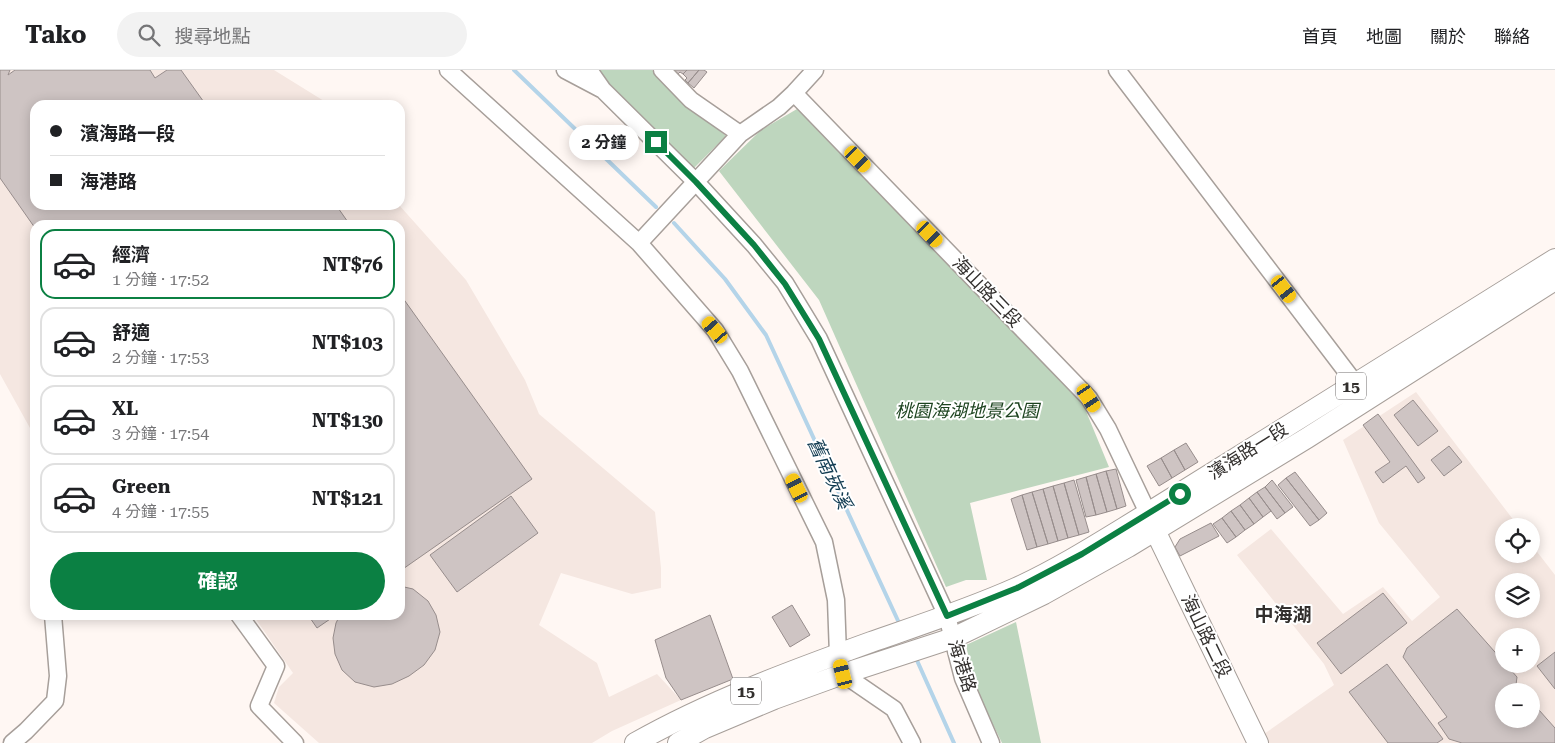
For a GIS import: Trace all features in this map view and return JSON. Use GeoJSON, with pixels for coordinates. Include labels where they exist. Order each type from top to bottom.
{"type":"FeatureCollection","features":[{"type":"Feature","properties":{"kind":"main road","name":"濱海路一段"},"geometry":{"type":"LineString","coordinates":[[939,619],[1017,588],[1082,554],[1151,522],[1307,438],[1555,259]]}},
{"type":"Feature","properties":{"kind":"main road","name":"濱海路一段"},"geometry":{"type":"LineString","coordinates":[[946,640],[1044,594],[1128,547],[1151,522],[1355,384],[1431,347],[1555,280]]}},
{"type":"Feature","properties":{"kind":"main road","name":"海山路二段"},"geometry":{"type":"LineString","coordinates":[[1151,522],[1258,743]]}},
{"type":"Feature","properties":{"kind":"main road","name":"15"},"geometry":{"type":"LineString","coordinates":[[678,743],[705,728],[774,699],[841,664],[866,644],[939,619]]}},
{"type":"Feature","properties":{"kind":"main road","name":"15"},"geometry":{"type":"LineString","coordinates":[[635,743],[729,697],[841,664],[872,665],[946,640]]}},
{"type":"Feature","properties":{"kind":"street"},"geometry":{"type":"LineString","coordinates":[[448,70],[639,243],[715,330],[740,371],[824,542],[836,600],[841,664],[894,708],[912,743]]}},
{"type":"Feature","properties":{"kind":"street"},"geometry":{"type":"LineString","coordinates":[[565,70],[603,90]]}},
{"type":"Feature","properties":{"kind":"street","name":"海港路"},"geometry":{"type":"LineString","coordinates":[[590,70],[603,90],[696,182],[754,245],[785,284],[819,339],[991,743]]}},
{"type":"Feature","properties":{"kind":"street"},"geometry":{"type":"LineString","coordinates":[[662,70],[692,100],[740,134]]}},
{"type":"Feature","properties":{"kind":"street"},"geometry":{"type":"LineString","coordinates":[[639,243],[740,134],[779,108],[815,70]]}},
{"type":"Feature","properties":{"kind":"street"},"geometry":{"type":"LineString","coordinates":[[1117,70],[1355,384]]}},
{"type":"Feature","properties":{"kind":"street","name":"海山路三段"},"geometry":{"type":"LineString","coordinates":[[794,94],[1089,398],[1108,428],[1151,522]]}},
{"type":"Feature","properties":{"kind":"street"},"geometry":{"type":"LineString","coordinates":[[12,743],[54,701],[58,676],[53,620]]}},
{"type":"Feature","properties":{"kind":"street"},"geometry":{"type":"LineString","coordinates":[[242,620],[276,666],[259,706],[295,743]]}},
{"type":"Feature","properties":{"kind":"shaded area"},"geometry":{"type":"Polygon","coordinates":[[[0,70],[274,70],[322,100],[30,100],[30,210],[403,210],[466,280],[525,380],[539,414],[655,512],[661,568],[661,588],[632,594],[561,573],[539,625],[597,663],[609,697],[657,674],[681,700],[612,731],[592,743],[319,743],[274,703],[279,687],[293,673],[256,620],[405,620],[405,220],[30,220],[30,428],[0,374],[0,70]]]}},
{"type":"Feature","properties":{"kind":"shaded area"},"geometry":{"type":"Polygon","coordinates":[[[1416,392],[1512,518],[1495,518],[1495,563],[1540,563],[1540,556],[1555,575],[1555,743],[1269,743],[1264,734],[1334,685],[1324,664],[1237,555],[1271,529],[1343,614],[1383,587],[1412,621],[1440,597],[1379,523],[1343,440],[1416,392]]]}},
{"type":"Feature","properties":{"kind":"green space"},"geometry":{"type":"Polygon","coordinates":[[[597,70],[652,70],[726,136],[694,168],[602,80],[597,70]]]}},
{"type":"Feature","properties":{"kind":"green space","name":"桃園海湖地景公園"},"geometry":{"type":"Polygon","coordinates":[[[797,109],[1081,399],[1109,467],[970,503],[987,580],[966,580],[946,587],[819,300],[719,171],[761,130],[797,109]]]}},
{"type":"Feature","properties":{"kind":"green space"},"geometry":{"type":"Polygon","coordinates":[[[1016,622],[1041,743],[1002,743],[975,688],[966,645],[1016,622]]]}},
{"type":"Feature","properties":{"kind":"building"},"geometry":{"type":"Polygon","coordinates":[[[0,70],[10,70],[8,75],[15,70],[150,70],[155,78],[167,70],[181,70],[202,100],[30,100],[30,210],[340,210],[346,220],[30,221],[0,178],[0,70]]]}},
{"type":"Feature","properties":{"kind":"building"},"geometry":{"type":"Polygon","coordinates":[[[675,70],[687,70],[683,74],[680,72],[677,75],[673,72],[675,70]]]}},
{"type":"Feature","properties":{"kind":"building"},"geometry":{"type":"Polygon","coordinates":[[[687,70],[699,70],[688,83],[685,80],[687,78],[683,74],[687,70]]]}},
{"type":"Feature","properties":{"kind":"building"},"geometry":{"type":"Polygon","coordinates":[[[699,70],[707,72],[694,88],[688,83],[699,70]]]}},
{"type":"Feature","properties":{"kind":"building"},"geometry":{"type":"Polygon","coordinates":[[[405,301],[532,479],[405,568],[405,301]]]}},
{"type":"Feature","properties":{"kind":"building"},"geometry":{"type":"Polygon","coordinates":[[[1413,400],[1438,431],[1418,446],[1394,415],[1413,400]]]}},
{"type":"Feature","properties":{"kind":"building"},"geometry":{"type":"Polygon","coordinates":[[[1378,414],[1425,478],[1418,483],[1406,466],[1383,483],[1375,472],[1390,462],[1363,425],[1378,414]]]}},
{"type":"Feature","properties":{"kind":"building"},"geometry":{"type":"Polygon","coordinates":[[[1186,443],[1198,462],[1185,470],[1174,450],[1186,443]]]}},
{"type":"Feature","properties":{"kind":"building"},"geometry":{"type":"Polygon","coordinates":[[[1449,446],[1462,462],[1444,476],[1431,460],[1449,446]]]}},
{"type":"Feature","properties":{"kind":"building"},"geometry":{"type":"Polygon","coordinates":[[[1174,450],[1185,470],[1172,478],[1161,458],[1174,450]]]}},
{"type":"Feature","properties":{"kind":"building"},"geometry":{"type":"Polygon","coordinates":[[[1161,458],[1172,478],[1159,486],[1147,466],[1161,458]]]}},
{"type":"Feature","properties":{"kind":"building"},"geometry":{"type":"Polygon","coordinates":[[[1116,469],[1126,506],[1117,509],[1106,471],[1116,469]]]}},
{"type":"Feature","properties":{"kind":"building"},"geometry":{"type":"Polygon","coordinates":[[[1106,471],[1117,509],[1107,512],[1096,474],[1106,471]]]}},
{"type":"Feature","properties":{"kind":"building"},"geometry":{"type":"Polygon","coordinates":[[[1295,472],[1327,513],[1319,520],[1286,478],[1295,472]]]}},
{"type":"Feature","properties":{"kind":"building"},"geometry":{"type":"Polygon","coordinates":[[[1096,474],[1107,512],[1096,515],[1086,477],[1096,474]]]}},
{"type":"Feature","properties":{"kind":"building"},"geometry":{"type":"Polygon","coordinates":[[[1086,477],[1096,515],[1086,517],[1076,480],[1086,477]]]}},
{"type":"Feature","properties":{"kind":"building"},"geometry":{"type":"Polygon","coordinates":[[[1286,478],[1319,520],[1310,526],[1278,485],[1286,478]]]}},
{"type":"Feature","properties":{"kind":"building"},"geometry":{"type":"Polygon","coordinates":[[[1074,480],[1089,532],[1079,535],[1064,483],[1074,480]]]}},
{"type":"Feature","properties":{"kind":"building"},"geometry":{"type":"Polygon","coordinates":[[[1272,480],[1293,507],[1285,513],[1265,487],[1272,480]]]}},
{"type":"Feature","properties":{"kind":"building"},"geometry":{"type":"Polygon","coordinates":[[[1064,483],[1079,535],[1068,538],[1053,486],[1064,483]]]}},
{"type":"Feature","properties":{"kind":"building"},"geometry":{"type":"Polygon","coordinates":[[[1053,486],[1068,538],[1058,541],[1043,489],[1053,486]]]}},
{"type":"Feature","properties":{"kind":"building"},"geometry":{"type":"Polygon","coordinates":[[[1265,487],[1285,513],[1277,519],[1257,492],[1265,487]]]}},
{"type":"Feature","properties":{"kind":"building"},"geometry":{"type":"Polygon","coordinates":[[[1043,489],[1058,541],[1048,544],[1032,492],[1043,489]]]}},
{"type":"Feature","properties":{"kind":"building"},"geometry":{"type":"Polygon","coordinates":[[[1032,492],[1048,544],[1037,547],[1022,495],[1032,492]]]}},
{"type":"Feature","properties":{"kind":"building"},"geometry":{"type":"Polygon","coordinates":[[[1257,492],[1271,511],[1263,517],[1249,498],[1257,492]]]}},
{"type":"Feature","properties":{"kind":"building"},"geometry":{"type":"Polygon","coordinates":[[[1022,495],[1037,547],[1027,550],[1011,499],[1022,495]]]}},
{"type":"Feature","properties":{"kind":"building"},"geometry":{"type":"Polygon","coordinates":[[[511,496],[538,533],[457,592],[430,555],[511,496]]]}},
{"type":"Feature","properties":{"kind":"building"},"geometry":{"type":"Polygon","coordinates":[[[1249,498],[1263,517],[1254,524],[1240,505],[1249,498]]]}},
{"type":"Feature","properties":{"kind":"building"},"geometry":{"type":"Polygon","coordinates":[[[1240,505],[1254,524],[1245,530],[1231,511],[1240,505]]]}},
{"type":"Feature","properties":{"kind":"building"},"geometry":{"type":"Polygon","coordinates":[[[1231,511],[1245,530],[1236,537],[1222,518],[1231,511]]]}},
{"type":"Feature","properties":{"kind":"building"},"geometry":{"type":"Polygon","coordinates":[[[1222,518],[1236,537],[1227,543],[1213,524],[1222,518]]]}},
{"type":"Feature","properties":{"kind":"building"},"geometry":{"type":"Polygon","coordinates":[[[1211,523],[1219,536],[1180,556],[1175,547],[1180,539],[1211,523]]]}},
{"type":"Feature","properties":{"kind":"building"},"geometry":{"type":"Polygon","coordinates":[[[405,587],[413,589],[428,601],[436,615],[440,632],[435,650],[424,665],[409,676],[392,684],[374,687],[355,682],[342,670],[335,654],[333,638],[338,620],[405,620],[405,587]]]}},
{"type":"Feature","properties":{"kind":"building"},"geometry":{"type":"Polygon","coordinates":[[[1383,593],[1407,623],[1341,674],[1317,643],[1383,593]]]}},
{"type":"Feature","properties":{"kind":"building"},"geometry":{"type":"Polygon","coordinates":[[[792,605],[810,635],[790,647],[772,617],[792,605]]]}},
{"type":"Feature","properties":{"kind":"building"},"geometry":{"type":"Polygon","coordinates":[[[1457,609],[1495,652],[1495,673],[1513,673],[1517,677],[1516,683],[1495,683],[1495,728],[1540,728],[1540,711],[1555,728],[1555,743],[1462,743],[1449,739],[1438,723],[1447,717],[1403,657],[1407,648],[1457,609]]]}},
{"type":"Feature","properties":{"kind":"building"},"geometry":{"type":"Polygon","coordinates":[[[710,615],[733,679],[681,700],[666,678],[655,640],[710,615]]]}},
{"type":"Feature","properties":{"kind":"building"},"geometry":{"type":"Polygon","coordinates":[[[311,620],[329,620],[317,628],[311,620]]]}},
{"type":"Feature","properties":{"kind":"building"},"geometry":{"type":"Polygon","coordinates":[[[1555,652],[1555,689],[1540,670],[1540,664],[1555,652]]]}},
{"type":"Feature","properties":{"kind":"building"},"geometry":{"type":"Polygon","coordinates":[[[1387,664],[1443,739],[1437,743],[1388,743],[1349,692],[1387,664]]]}},
{"type":"Feature","properties":{"kind":"waterway","name":"舊南崁溪"},"geometry":{"type":"LineString","coordinates":[[514,70],[656,207]]}},
{"type":"Feature","properties":{"kind":"waterway","name":"舊南崁溪"},"geometry":{"type":"LineString","coordinates":[[674,223],[725,279],[766,335],[900,625]]}},
{"type":"Feature","properties":{"kind":"waterway","name":"舊南崁溪"},"geometry":{"type":"LineString","coordinates":[[915,656],[954,743]]}},
{"type":"Feature","properties":{"kind":"district","name":"中海湖"},"geometry":{"type":"Point","coordinates":[1283,614]}},
{"type":"Feature","properties":{"kind":"route"},"geometry":{"type":"LineString","coordinates":[[656,142],[754,245],[785,284],[819,339],[947,616],[1017,588],[1082,554],[1180,494]]}}]}
